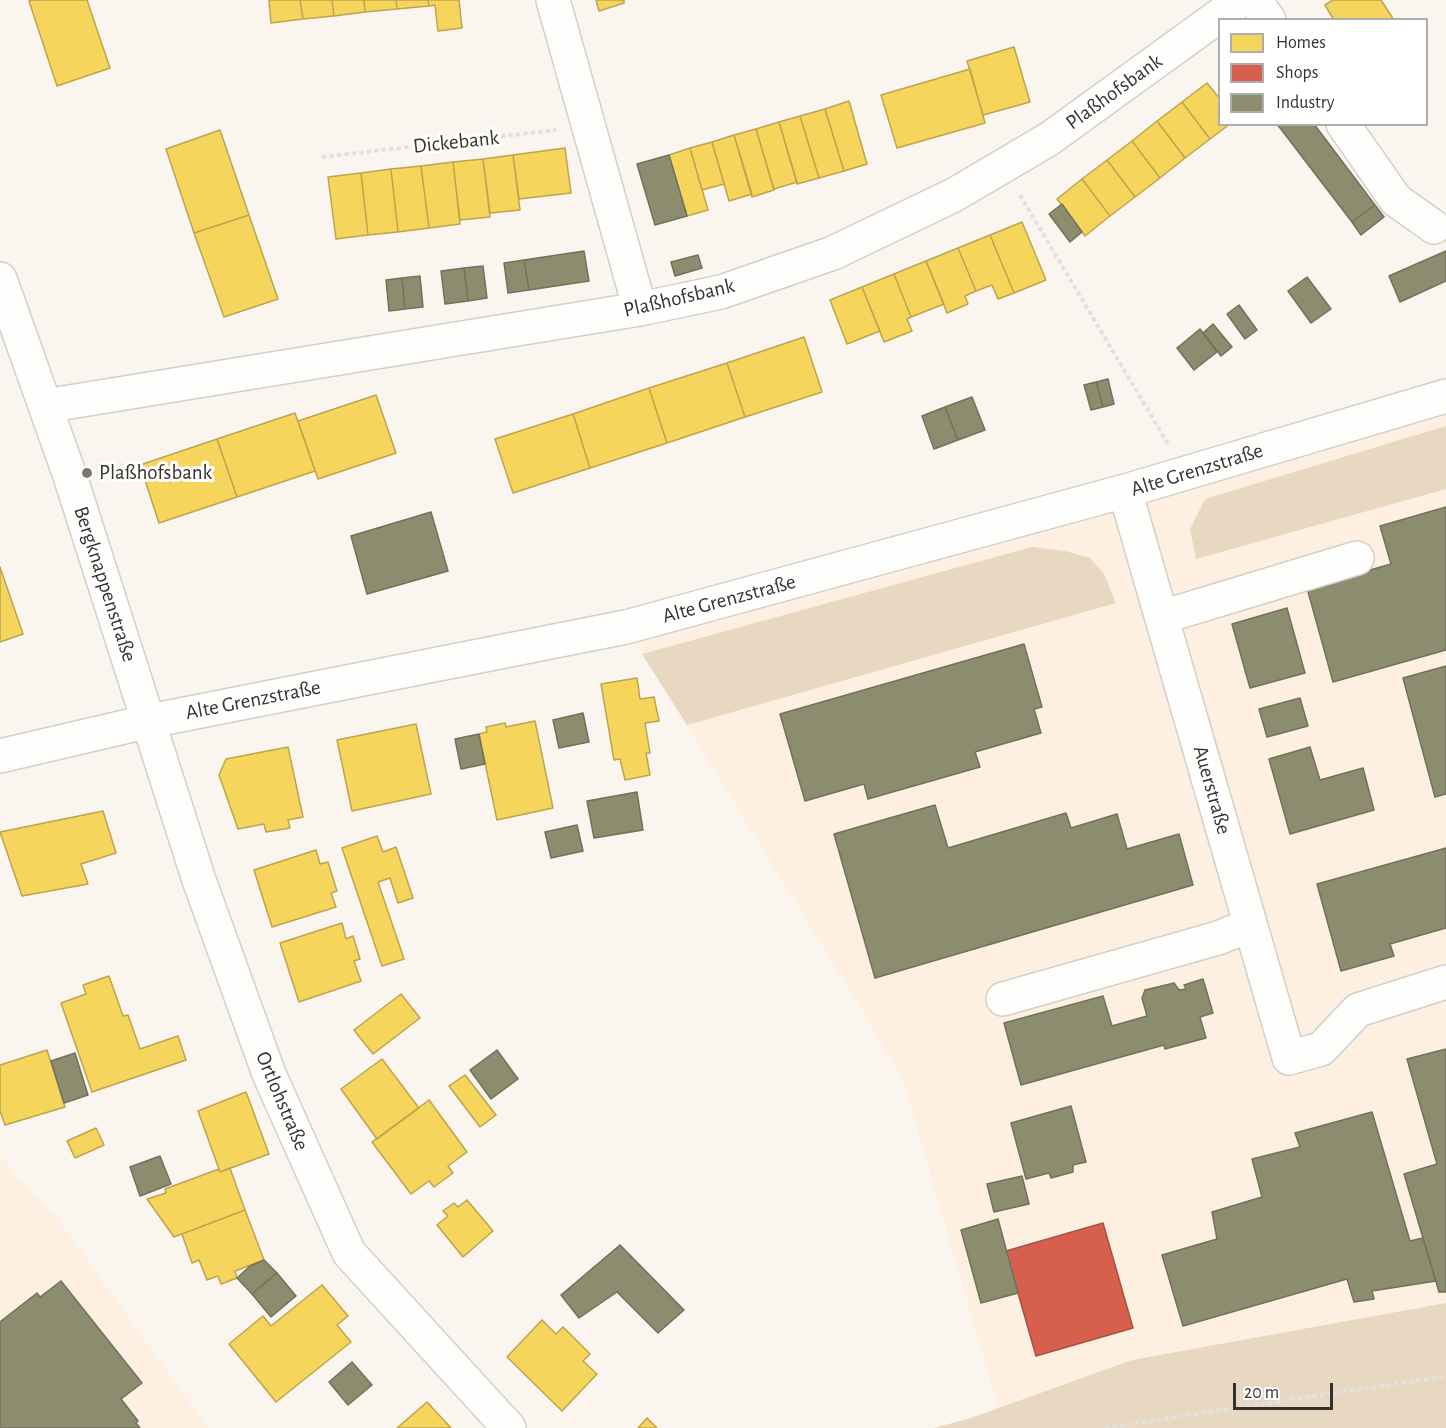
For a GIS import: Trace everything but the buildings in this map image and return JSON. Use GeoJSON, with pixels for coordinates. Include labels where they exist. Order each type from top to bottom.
{"type":"FeatureCollection","features":[{"type":"Feature","properties":{"kind":"street"},"geometry":{"type":"LineString","coordinates":[[553,0],[640,309]]}},
{"type":"Feature","properties":{"kind":"street","name":"Plaßhofsbank"},"geometry":{"type":"LineString","coordinates":[[45,406],[640,309],[722,292],[833,253],[954,195],[1049,139],[1241,0]]}},
{"type":"Feature","properties":{"kind":"street"},"geometry":{"type":"LineString","coordinates":[[1255,0],[1268,18]]}},
{"type":"Feature","properties":{"kind":"street"},"geometry":{"type":"LineString","coordinates":[[1344,126],[1396,200],[1434,227]]}},
{"type":"Feature","properties":{"kind":"street","name":"Bergknappenstraße"},"geometry":{"type":"LineString","coordinates":[[0,279],[150,721]]}},
{"type":"Feature","properties":{"kind":"street","name":"Alte Grenzstraße"},"geometry":{"type":"LineString","coordinates":[[0,756],[150,721],[626,627],[1125,491],[1446,396]]}},
{"type":"Feature","properties":{"kind":"street","name":"Auerstraße"},"geometry":{"type":"LineString","coordinates":[[1125,491],[1289,1058],[1321,1048],[1358,1011],[1446,982]]}},
{"type":"Feature","properties":{"kind":"street"},"geometry":{"type":"LineString","coordinates":[[1162,617],[1357,558]]}},
{"type":"Feature","properties":{"kind":"street","name":"Ortlohstraße"},"geometry":{"type":"LineString","coordinates":[[150,721],[199,880],[269,1074],[349,1252],[509,1428]]}},
{"type":"Feature","properties":{"kind":"street"},"geometry":{"type":"LineString","coordinates":[[1003,999],[1218,938],[1250,926]]}},
{"type":"Feature","properties":{"kind":"path","name":"Dickebank"},"geometry":{"type":"LineString","coordinates":[[322,157],[590,126]]}},
{"type":"Feature","properties":{"kind":"path"},"geometry":{"type":"LineString","coordinates":[[1003,166],[1186,473]]}},
{"type":"Feature","properties":{"kind":"path"},"geometry":{"type":"LineString","coordinates":[[1105,1428],[1446,1376]]}},
{"type":"Feature","properties":{"kind":"shaded area"},"geometry":{"type":"Polygon","coordinates":[[[1446,398],[1446,1303],[1132,1360],[999,1411],[904,1083],[862,1010],[634,640],[1446,398]]]}},
{"type":"Feature","properties":{"kind":"shaded area"},"geometry":{"type":"Polygon","coordinates":[[[1446,426],[1446,489],[1196,559],[1190,529],[1205,499],[1446,426]]]}},
{"type":"Feature","properties":{"kind":"shaded area"},"geometry":{"type":"Polygon","coordinates":[[[1032,547],[1065,551],[1090,558],[1104,574],[1116,603],[687,725],[642,654],[1032,547]]]}},
{"type":"Feature","properties":{"kind":"shaded area"},"geometry":{"type":"Polygon","coordinates":[[[0,1156],[67,1231],[208,1428],[0,1428],[0,1156]]]}},
{"type":"Feature","properties":{"kind":"shaded area"},"geometry":{"type":"Polygon","coordinates":[[[1446,1303],[1446,1428],[934,1428],[971,1418],[1132,1360],[1446,1303]]]}},
{"type":"Feature","properties":{"kind":"place","name":"Plaßhofsbank"},"geometry":{"type":"Point","coordinates":[87,473]}}]}
